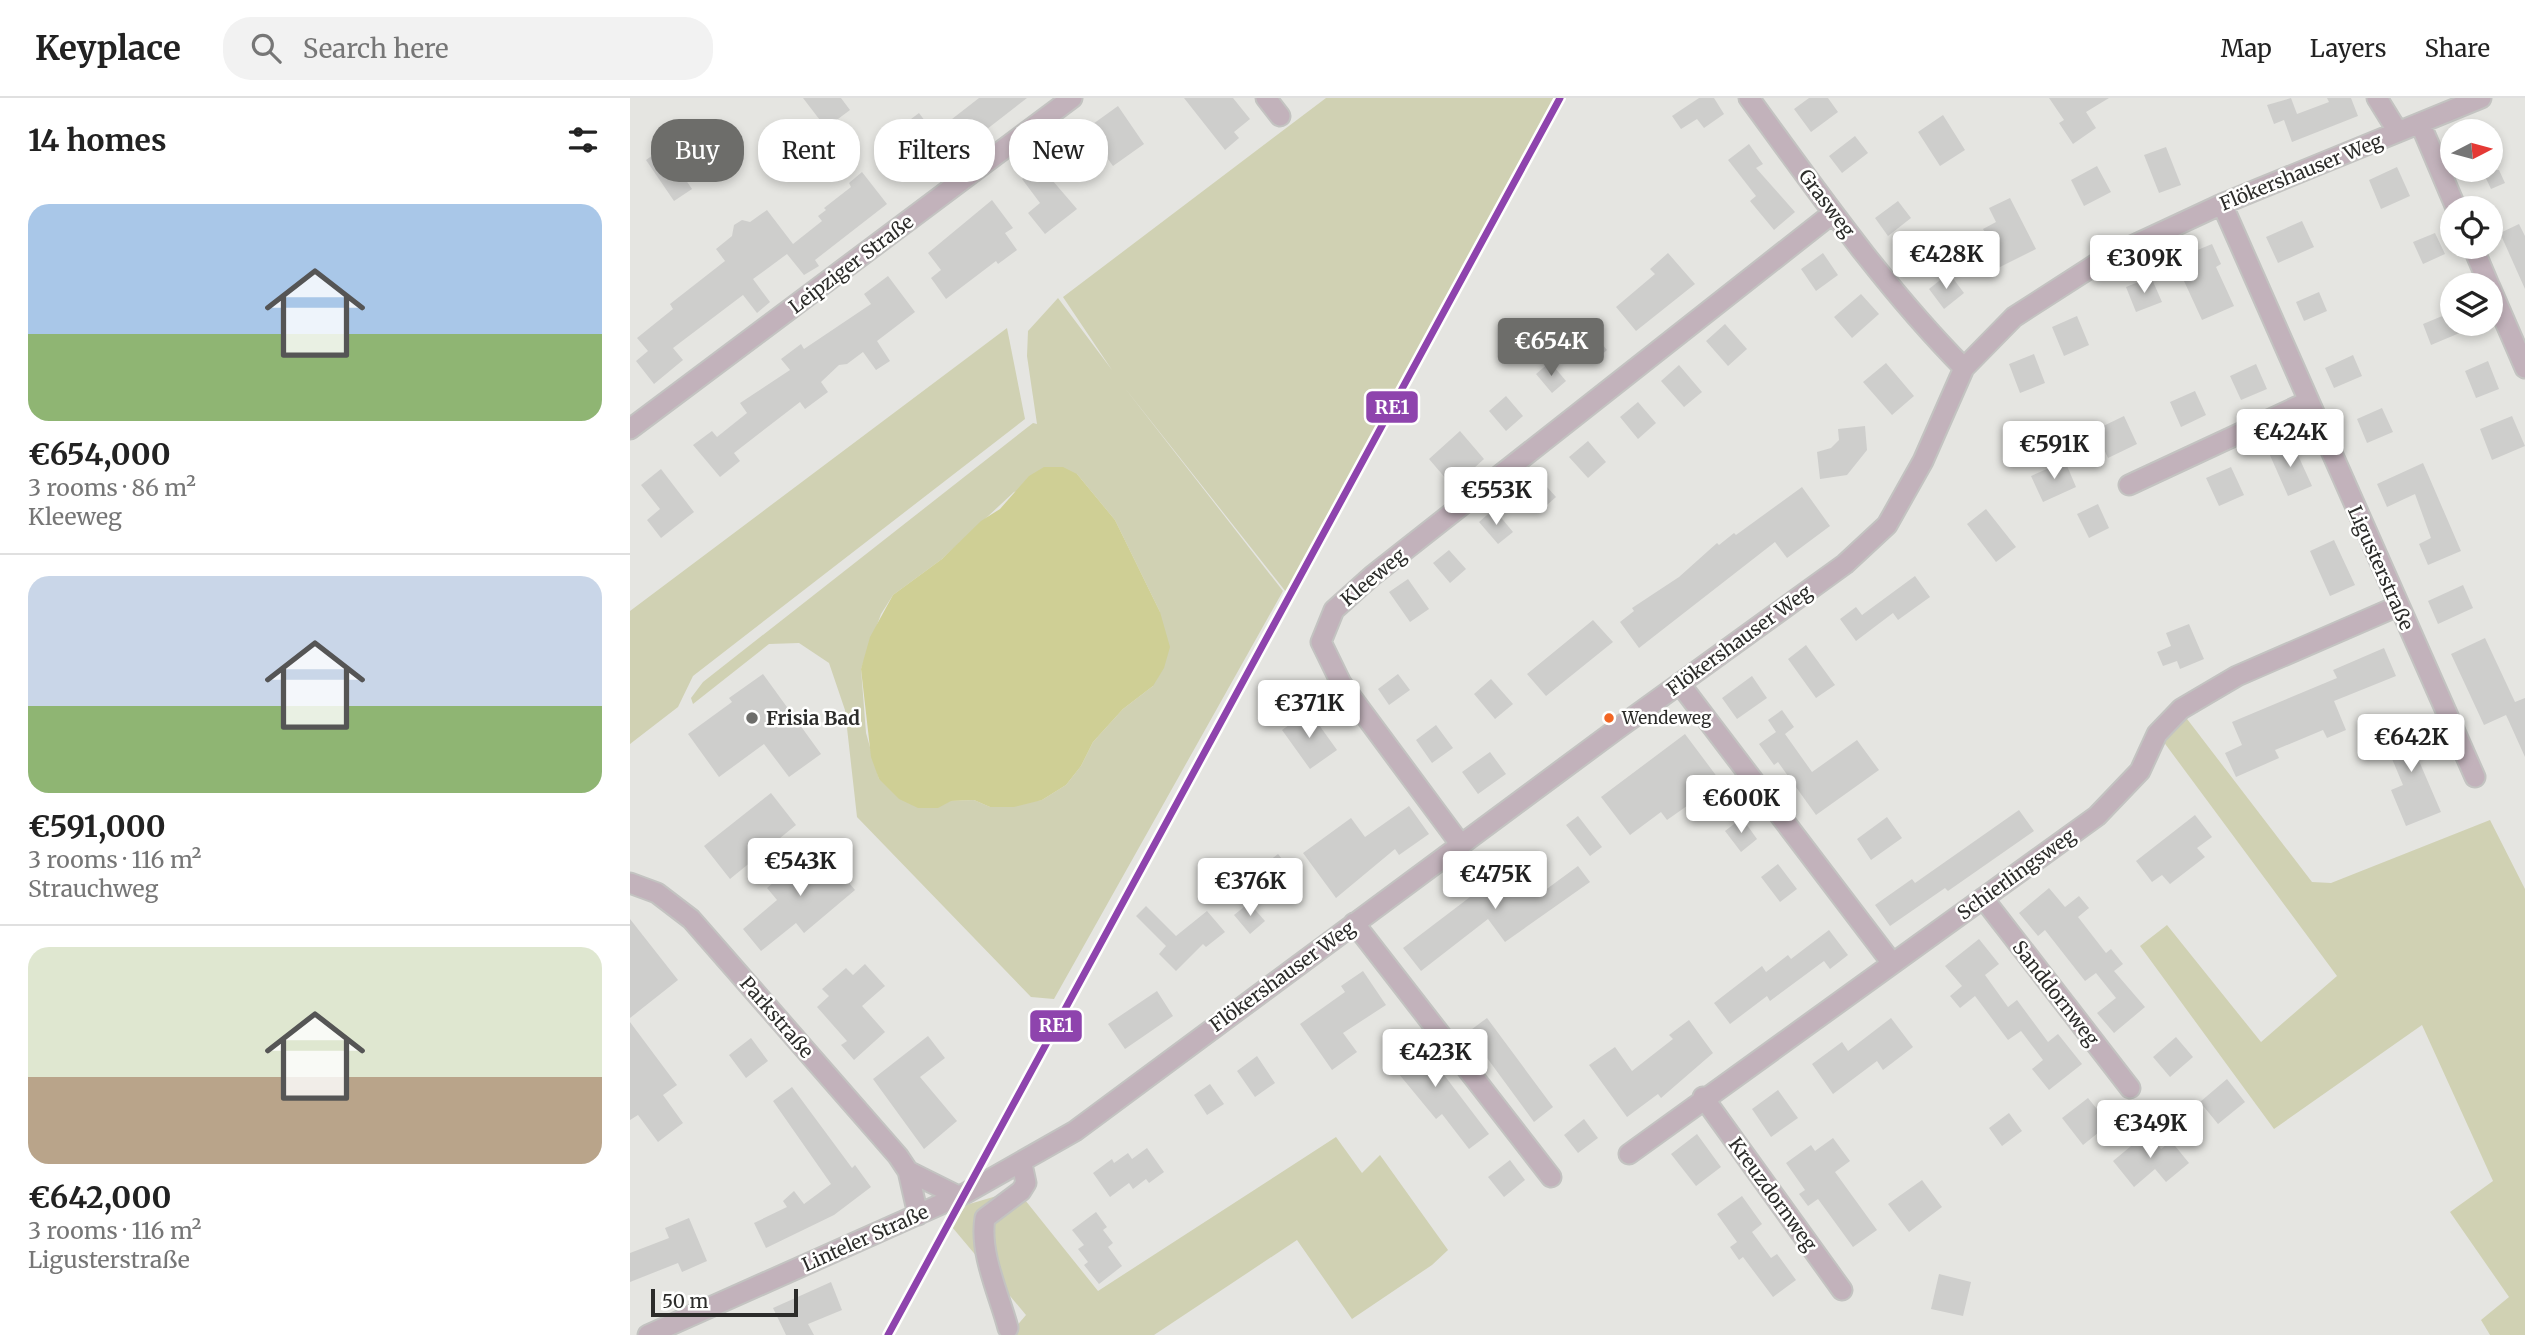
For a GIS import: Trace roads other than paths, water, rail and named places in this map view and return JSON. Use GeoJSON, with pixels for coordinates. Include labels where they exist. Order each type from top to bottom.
{"type":"FeatureCollection","features":[{"type":"Feature","properties":{"kind":"street","name":"Leipziger Straße"},"geometry":{"type":"LineString","coordinates":[[630,429],[1072,98]]}},
{"type":"Feature","properties":{"kind":"street"},"geometry":{"type":"LineString","coordinates":[[1266,98],[1280,116]]}},
{"type":"Feature","properties":{"kind":"street","name":"Grasweg"},"geometry":{"type":"LineString","coordinates":[[1749,98],[1833,213],[1920,323],[1964,368]]}},
{"type":"Feature","properties":{"kind":"street"},"geometry":{"type":"LineString","coordinates":[[2377,98],[2399,132]]}},
{"type":"Feature","properties":{"kind":"street","name":"Flökershauser Weg"},"geometry":{"type":"LineString","coordinates":[[962,1194],[1022,1164],[1075,1131],[1845,564],[1887,525],[1923,461],[1964,368],[2014,317],[2105,259],[2221,204],[2481,98]]}},
{"type":"Feature","properties":{"kind":"street"},"geometry":{"type":"LineString","coordinates":[[2420,123],[2451,196]]}},
{"type":"Feature","properties":{"kind":"street","name":"Ligusterstraße"},"geometry":{"type":"LineString","coordinates":[[2221,204],[2475,777]]}},
{"type":"Feature","properties":{"kind":"street","name":"Kleeweg"},"geometry":{"type":"LineString","coordinates":[[1461,845],[1341,683],[1321,642],[1334,610],[1372,576],[1833,213]]}},
{"type":"Feature","properties":{"kind":"street"},"geometry":{"type":"LineString","coordinates":[[2503,316],[2525,368]]}},
{"type":"Feature","properties":{"kind":"street"},"geometry":{"type":"LineString","coordinates":[[2129,485],[2307,402]]}},
{"type":"Feature","properties":{"kind":"street","name":"Schierlingsweg"},"geometry":{"type":"LineString","coordinates":[[1629,1154],[1703,1097],[2097,816],[2140,771],[2157,734],[2181,709],[2237,676],[2398,606]]}},
{"type":"Feature","properties":{"kind":"street"},"geometry":{"type":"LineString","coordinates":[[1680,684],[1892,963]]}},
{"type":"Feature","properties":{"kind":"street","name":"Parkstraße"},"geometry":{"type":"LineString","coordinates":[[630,883],[657,893],[691,919],[898,1156],[908,1171],[918,1214]]}},
{"type":"Feature","properties":{"kind":"street","name":"Sanddornweg"},"geometry":{"type":"LineString","coordinates":[[1983,898],[2130,1088]]}},
{"type":"Feature","properties":{"kind":"street"},"geometry":{"type":"LineString","coordinates":[[1354,923],[1551,1177]]}},
{"type":"Feature","properties":{"kind":"street","name":"Kreuzdornweg"},"geometry":{"type":"LineString","coordinates":[[1703,1097],[1842,1290]]}},
{"type":"Feature","properties":{"kind":"street"},"geometry":{"type":"LineString","coordinates":[[1008,1328],[985,1249],[983,1230],[985,1218],[1021,1191],[1026,1183],[1022,1164]]}},
{"type":"Feature","properties":{"kind":"street","name":"Parkstraße"},"geometry":{"type":"LineString","coordinates":[[908,1171],[962,1194]]}},
{"type":"Feature","properties":{"kind":"street","name":"Linteler Straße"},"geometry":{"type":"LineString","coordinates":[[648,1335],[962,1194]]}},
{"type":"Feature","properties":{"kind":"place","name":"Frisia Bad"},"geometry":{"type":"Point","coordinates":[752,718]}},
{"type":"Feature","properties":{"kind":"place","name":"Wendeweg"},"geometry":{"type":"Point","coordinates":[1609,718]}}]}
